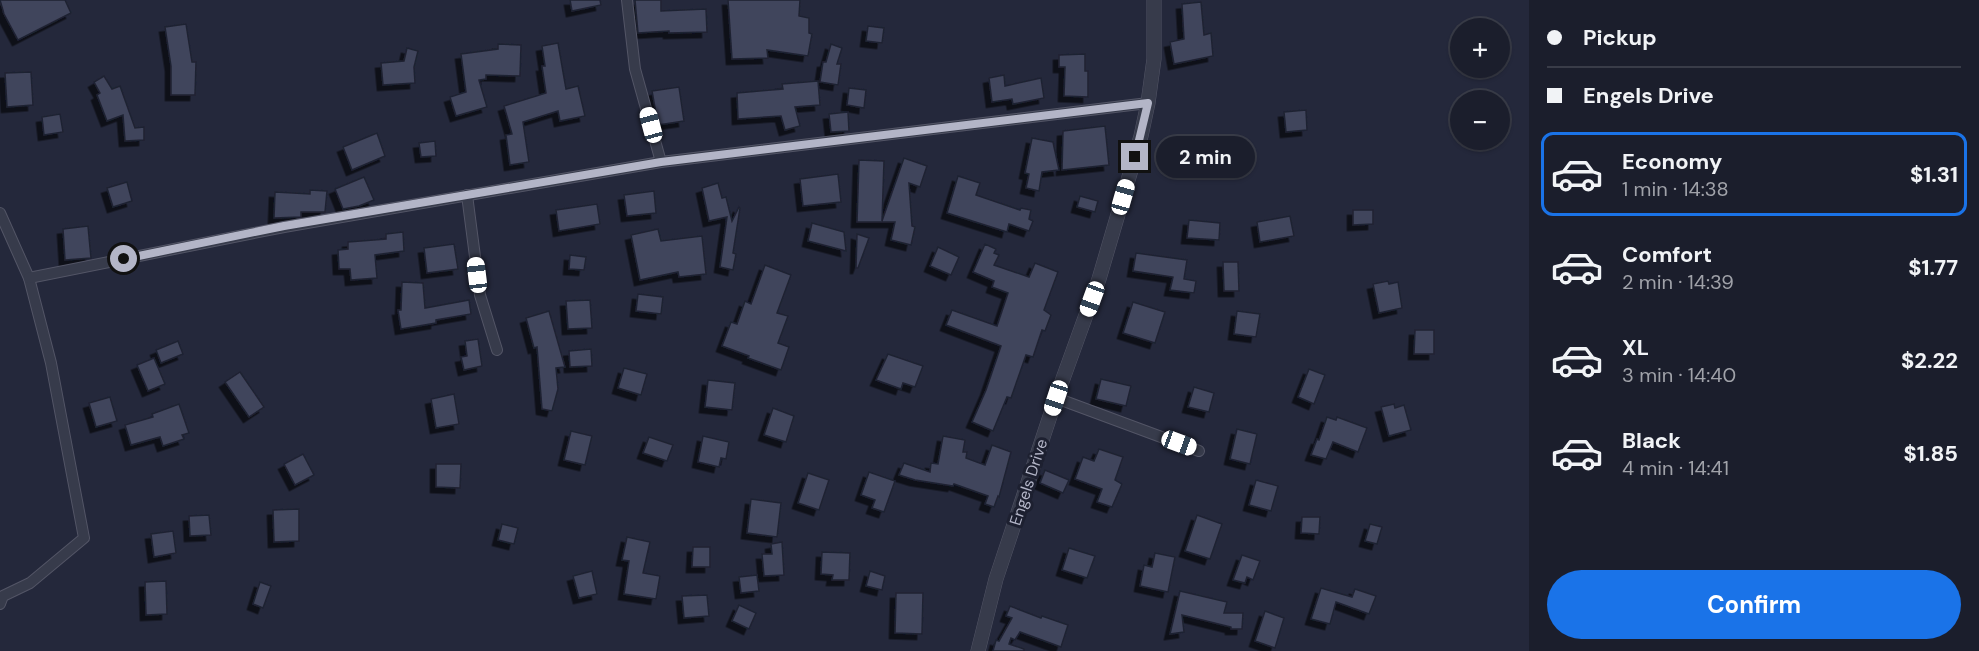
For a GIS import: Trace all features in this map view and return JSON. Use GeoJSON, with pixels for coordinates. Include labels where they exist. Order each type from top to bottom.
{"type":"FeatureCollection","features":[{"type":"Feature","properties":{"kind":"street"},"geometry":{"type":"LineString","coordinates":[[627,0],[635,69],[661,162]]}},
{"type":"Feature","properties":{"kind":"street","name":"Engels Drive"},"geometry":{"type":"LineString","coordinates":[[978,651],[996,579],[1056,398],[1099,279],[1141,136],[1154,58],[1154,0]]}},
{"type":"Feature","properties":{"kind":"street"},"geometry":{"type":"LineString","coordinates":[[29,278],[284,226],[661,162],[1148,103]]}},
{"type":"Feature","properties":{"kind":"street"},"geometry":{"type":"LineString","coordinates":[[467,195],[480,295],[497,350]]}},
{"type":"Feature","properties":{"kind":"street"},"geometry":{"type":"LineString","coordinates":[[0,213],[29,278],[51,363],[84,538],[30,583],[3,596],[0,604]]}},
{"type":"Feature","properties":{"kind":"street"},"geometry":{"type":"LineString","coordinates":[[1056,398],[1200,451]]}},
{"type":"Feature","properties":{"kind":"building"},"geometry":{"type":"Polygon","coordinates":[[[0,0],[65,0],[71,13],[18,40],[4,14],[0,0]]]}},
{"type":"Feature","properties":{"kind":"building"},"geometry":{"type":"Polygon","coordinates":[[[570,0],[600,0],[601,5],[572,11],[570,0]]]}},
{"type":"Feature","properties":{"kind":"building"},"geometry":{"type":"Polygon","coordinates":[[[635,0],[661,0],[661,11],[706,9],[707,32],[638,33],[635,0]]]}},
{"type":"Feature","properties":{"kind":"building"},"geometry":{"type":"Polygon","coordinates":[[[728,0],[800,0],[799,16],[809,18],[809,33],[812,34],[808,56],[767,50],[768,58],[732,59],[728,0]]]}},
{"type":"Feature","properties":{"kind":"building"},"geometry":{"type":"Polygon","coordinates":[[[1201,2],[1204,35],[1211,33],[1213,56],[1174,64],[1170,42],[1184,39],[1182,4],[1201,2]]]}},
{"type":"Feature","properties":{"kind":"building"},"geometry":{"type":"Polygon","coordinates":[[[186,24],[192,62],[196,62],[195,95],[171,95],[171,66],[165,27],[186,24]]]}},
{"type":"Feature","properties":{"kind":"building"},"geometry":{"type":"Polygon","coordinates":[[[868,26],[884,28],[882,43],[866,41],[868,26]]]}},
{"type":"Feature","properties":{"kind":"building"},"geometry":{"type":"Polygon","coordinates":[[[558,43],[566,89],[578,86],[585,116],[560,121],[558,111],[523,122],[529,162],[510,165],[506,135],[512,134],[504,106],[546,93],[542,46],[558,43]]]}},
{"type":"Feature","properties":{"kind":"building"},"geometry":{"type":"Polygon","coordinates":[[[498,44],[521,45],[520,76],[486,75],[486,79],[479,80],[487,107],[456,116],[450,97],[466,92],[461,54],[498,49],[498,44]]]}},
{"type":"Feature","properties":{"kind":"building"},"geometry":{"type":"Polygon","coordinates":[[[831,44],[842,48],[837,64],[841,64],[838,85],[820,82],[823,62],[826,62],[831,44]]]}},
{"type":"Feature","properties":{"kind":"building"},"geometry":{"type":"Polygon","coordinates":[[[407,48],[418,51],[414,67],[415,83],[383,85],[381,63],[404,61],[407,48]]]}},
{"type":"Feature","properties":{"kind":"building"},"geometry":{"type":"Polygon","coordinates":[[[1085,54],[1085,71],[1088,71],[1088,97],[1064,96],[1065,67],[1059,67],[1059,55],[1085,54]]]}},
{"type":"Feature","properties":{"kind":"building"},"geometry":{"type":"Polygon","coordinates":[[[31,72],[33,105],[7,107],[5,73],[31,72]]]}},
{"type":"Feature","properties":{"kind":"building"},"geometry":{"type":"Polygon","coordinates":[[[1004,75],[1005,86],[1041,78],[1044,98],[1013,104],[1012,99],[992,102],[989,78],[1004,75]]]}},
{"type":"Feature","properties":{"kind":"building"},"geometry":{"type":"Polygon","coordinates":[[[104,76],[112,89],[120,86],[135,128],[144,127],[144,140],[125,141],[123,115],[107,121],[97,95],[100,93],[94,82],[104,76]]]}},
{"type":"Feature","properties":{"kind":"building"},"geometry":{"type":"Polygon","coordinates":[[[818,81],[820,105],[795,107],[800,126],[785,130],[781,116],[738,119],[737,93],[783,89],[782,84],[818,81]]]}},
{"type":"Feature","properties":{"kind":"building"},"geometry":{"type":"Polygon","coordinates":[[[679,87],[684,121],[658,125],[652,91],[679,87]]]}},
{"type":"Feature","properties":{"kind":"building"},"geometry":{"type":"Polygon","coordinates":[[[849,88],[866,90],[864,108],[847,105],[849,88]]]}},
{"type":"Feature","properties":{"kind":"building"},"geometry":{"type":"Polygon","coordinates":[[[1306,110],[1307,130],[1286,132],[1284,112],[1306,110]]]}},
{"type":"Feature","properties":{"kind":"building"},"geometry":{"type":"Polygon","coordinates":[[[848,112],[849,131],[831,132],[829,114],[848,112]]]}},
{"type":"Feature","properties":{"kind":"building"},"geometry":{"type":"Polygon","coordinates":[[[60,114],[63,132],[44,135],[42,117],[60,114]]]}},
{"type":"Feature","properties":{"kind":"building"},"geometry":{"type":"Polygon","coordinates":[[[1105,126],[1109,165],[1062,170],[1063,131],[1105,126]]]}},
{"type":"Feature","properties":{"kind":"building"},"geometry":{"type":"Polygon","coordinates":[[[377,133],[385,156],[352,170],[343,147],[377,133]]]}},
{"type":"Feature","properties":{"kind":"building"},"geometry":{"type":"Polygon","coordinates":[[[1032,138],[1053,142],[1059,170],[1042,172],[1039,191],[1026,188],[1029,174],[1025,173],[1032,138]]]}},
{"type":"Feature","properties":{"kind":"building"},"geometry":{"type":"Polygon","coordinates":[[[435,141],[436,156],[421,157],[419,143],[435,141]]]}},
{"type":"Feature","properties":{"kind":"building"},"geometry":{"type":"Polygon","coordinates":[[[904,158],[927,166],[920,187],[909,183],[912,226],[915,227],[911,245],[891,240],[895,222],[857,222],[859,160],[884,161],[882,221],[904,158]]]}},
{"type":"Feature","properties":{"kind":"building"},"geometry":{"type":"Polygon","coordinates":[[[838,174],[841,202],[803,206],[800,179],[838,174]]]}},
{"type":"Feature","properties":{"kind":"building"},"geometry":{"type":"Polygon","coordinates":[[[958,176],[980,183],[976,195],[1020,210],[1021,208],[1031,210],[1029,219],[1033,221],[1029,231],[1009,224],[1007,232],[947,213],[958,176]]]}},
{"type":"Feature","properties":{"kind":"building"},"geometry":{"type":"Polygon","coordinates":[[[364,177],[374,200],[343,209],[335,189],[364,177]]]}},
{"type":"Feature","properties":{"kind":"building"},"geometry":{"type":"Polygon","coordinates":[[[127,182],[132,201],[113,207],[107,188],[127,182]]]}},
{"type":"Feature","properties":{"kind":"building"},"geometry":{"type":"Polygon","coordinates":[[[718,183],[722,198],[726,197],[732,221],[740,208],[733,253],[736,254],[733,270],[720,267],[727,217],[709,221],[702,188],[718,183]]]}},
{"type":"Feature","properties":{"kind":"building"},"geometry":{"type":"Polygon","coordinates":[[[310,190],[327,191],[325,212],[301,212],[301,217],[274,218],[275,192],[310,194],[310,190]]]}},
{"type":"Feature","properties":{"kind":"building"},"geometry":{"type":"Polygon","coordinates":[[[654,191],[656,213],[627,216],[624,195],[654,191]]]}},
{"type":"Feature","properties":{"kind":"building"},"geometry":{"type":"Polygon","coordinates":[[[1080,196],[1098,201],[1095,212],[1077,207],[1080,196]]]}},
{"type":"Feature","properties":{"kind":"building"},"geometry":{"type":"Polygon","coordinates":[[[597,204],[600,224],[559,231],[556,210],[597,204]]]}},
{"type":"Feature","properties":{"kind":"building"},"geometry":{"type":"Polygon","coordinates":[[[1353,210],[1373,210],[1373,224],[1353,225],[1353,210]]]}},
{"type":"Feature","properties":{"kind":"building"},"geometry":{"type":"Polygon","coordinates":[[[1290,216],[1294,236],[1260,242],[1257,222],[1290,216]]]}},
{"type":"Feature","properties":{"kind":"building"},"geometry":{"type":"Polygon","coordinates":[[[1189,220],[1220,223],[1219,240],[1187,238],[1189,220]]]}},
{"type":"Feature","properties":{"kind":"building"},"geometry":{"type":"Polygon","coordinates":[[[812,223],[844,232],[846,251],[808,241],[812,223]]]}},
{"type":"Feature","properties":{"kind":"building"},"geometry":{"type":"Polygon","coordinates":[[[88,226],[91,258],[65,260],[63,229],[88,226]]]}},
{"type":"Feature","properties":{"kind":"building"},"geometry":{"type":"Polygon","coordinates":[[[658,229],[661,241],[702,236],[706,274],[679,277],[678,272],[640,280],[631,235],[658,229]]]}},
{"type":"Feature","properties":{"kind":"building"},"geometry":{"type":"Polygon","coordinates":[[[403,232],[404,251],[375,255],[377,278],[351,280],[350,269],[339,269],[338,250],[348,249],[348,242],[386,239],[386,234],[403,232]]]}},
{"type":"Feature","properties":{"kind":"building"},"geometry":{"type":"Polygon","coordinates":[[[857,234],[869,238],[858,268],[856,268],[857,234]]]}},
{"type":"Feature","properties":{"kind":"building"},"geometry":{"type":"Polygon","coordinates":[[[454,244],[458,269],[427,273],[424,248],[454,244]]]}},
{"type":"Feature","properties":{"kind":"building"},"geometry":{"type":"Polygon","coordinates":[[[985,244],[996,249],[994,253],[999,255],[994,265],[1029,277],[1035,263],[1058,272],[1044,310],[1051,315],[1045,331],[1042,330],[1033,357],[1026,355],[1011,398],[1007,397],[993,431],[972,422],[1001,346],[946,325],[952,310],[997,326],[1008,293],[992,287],[994,281],[973,272],[985,244]]]}},
{"type":"Feature","properties":{"kind":"building"},"geometry":{"type":"Polygon","coordinates":[[[938,247],[959,257],[951,275],[930,266],[938,247]]]}},
{"type":"Feature","properties":{"kind":"building"},"geometry":{"type":"Polygon","coordinates":[[[1136,253],[1187,260],[1184,279],[1196,281],[1194,293],[1170,290],[1173,277],[1133,271],[1136,253]]]}},
{"type":"Feature","properties":{"kind":"building"},"geometry":{"type":"Polygon","coordinates":[[[570,255],[586,257],[584,270],[569,269],[570,255]]]}},
{"type":"Feature","properties":{"kind":"building"},"geometry":{"type":"Polygon","coordinates":[[[1223,262],[1238,262],[1239,291],[1224,291],[1223,262]]]}},
{"type":"Feature","properties":{"kind":"building"},"geometry":{"type":"Polygon","coordinates":[[[765,265],[791,275],[777,313],[788,316],[778,343],[789,347],[781,370],[722,346],[731,322],[737,324],[745,301],[751,304],[765,265]]]}},
{"type":"Feature","properties":{"kind":"building"},"geometry":{"type":"Polygon","coordinates":[[[1388,281],[1389,284],[1398,282],[1402,308],[1379,313],[1373,284],[1388,281]]]}},
{"type":"Feature","properties":{"kind":"building"},"geometry":{"type":"Polygon","coordinates":[[[402,282],[423,283],[425,308],[469,300],[471,314],[401,329],[398,310],[401,310],[402,282]]]}},
{"type":"Feature","properties":{"kind":"building"},"geometry":{"type":"Polygon","coordinates":[[[638,294],[663,297],[661,314],[636,311],[638,294]]]}},
{"type":"Feature","properties":{"kind":"building"},"geometry":{"type":"Polygon","coordinates":[[[590,300],[592,328],[568,329],[566,301],[590,300]]]}},
{"type":"Feature","properties":{"kind":"building"},"geometry":{"type":"Polygon","coordinates":[[[1133,302],[1165,312],[1155,343],[1123,333],[1133,302]]]}},
{"type":"Feature","properties":{"kind":"building"},"geometry":{"type":"Polygon","coordinates":[[[549,311],[565,367],[556,368],[558,389],[552,411],[542,409],[537,347],[534,348],[526,318],[549,311]]]}},
{"type":"Feature","properties":{"kind":"building"},"geometry":{"type":"Polygon","coordinates":[[[1237,311],[1260,314],[1256,337],[1234,334],[1237,311]]]}},
{"type":"Feature","properties":{"kind":"building"},"geometry":{"type":"Polygon","coordinates":[[[1415,330],[1434,330],[1434,354],[1414,354],[1415,330]]]}},
{"type":"Feature","properties":{"kind":"building"},"geometry":{"type":"Polygon","coordinates":[[[478,339],[482,366],[464,370],[461,357],[467,356],[465,341],[478,339]]]}},
{"type":"Feature","properties":{"kind":"building"},"geometry":{"type":"Polygon","coordinates":[[[178,341],[183,354],[161,363],[156,350],[178,341]]]}},
{"type":"Feature","properties":{"kind":"building"},"geometry":{"type":"Polygon","coordinates":[[[591,349],[592,366],[570,367],[569,351],[591,349]]]}},
{"type":"Feature","properties":{"kind":"building"},"geometry":{"type":"Polygon","coordinates":[[[888,354],[923,366],[915,387],[903,383],[901,389],[876,380],[888,354]]]}},
{"type":"Feature","properties":{"kind":"building"},"geometry":{"type":"Polygon","coordinates":[[[154,358],[165,384],[148,391],[137,365],[154,358]]]}},
{"type":"Feature","properties":{"kind":"building"},"geometry":{"type":"Polygon","coordinates":[[[624,368],[647,374],[641,395],[618,388],[624,368]]]}},
{"type":"Feature","properties":{"kind":"building"},"geometry":{"type":"Polygon","coordinates":[[[1309,369],[1325,375],[1314,404],[1298,397],[1309,369]]]}},
{"type":"Feature","properties":{"kind":"building"},"geometry":{"type":"Polygon","coordinates":[[[240,372],[264,407],[249,417],[225,382],[240,372]]]}},
{"type":"Feature","properties":{"kind":"building"},"geometry":{"type":"Polygon","coordinates":[[[1101,379],[1131,386],[1126,406],[1096,399],[1101,379]]]}},
{"type":"Feature","properties":{"kind":"building"},"geometry":{"type":"Polygon","coordinates":[[[708,380],[735,383],[732,410],[705,407],[708,380]]]}},
{"type":"Feature","properties":{"kind":"building"},"geometry":{"type":"Polygon","coordinates":[[[1194,387],[1214,393],[1209,412],[1188,407],[1194,387]]]}},
{"type":"Feature","properties":{"kind":"building"},"geometry":{"type":"Polygon","coordinates":[[[454,394],[459,424],[436,428],[431,399],[454,394]]]}},
{"type":"Feature","properties":{"kind":"building"},"geometry":{"type":"Polygon","coordinates":[[[110,397],[117,421],[96,427],[89,403],[110,397]]]}},
{"type":"Feature","properties":{"kind":"building"},"geometry":{"type":"Polygon","coordinates":[[[179,404],[189,433],[182,435],[184,439],[163,446],[160,437],[131,445],[125,425],[153,417],[152,414],[179,404]]]}},
{"type":"Feature","properties":{"kind":"building"},"geometry":{"type":"Polygon","coordinates":[[[1394,404],[1395,408],[1404,405],[1411,430],[1389,436],[1381,407],[1394,404]]]}},
{"type":"Feature","properties":{"kind":"building"},"geometry":{"type":"Polygon","coordinates":[[[773,408],[794,416],[786,442],[764,435],[773,408]]]}},
{"type":"Feature","properties":{"kind":"building"},"geometry":{"type":"Polygon","coordinates":[[[1327,417],[1336,420],[1337,417],[1367,428],[1358,452],[1333,442],[1326,459],[1311,455],[1327,417]]]}},
{"type":"Feature","properties":{"kind":"building"},"geometry":{"type":"Polygon","coordinates":[[[1237,429],[1257,434],[1250,464],[1230,459],[1237,429]]]}},
{"type":"Feature","properties":{"kind":"building"},"geometry":{"type":"Polygon","coordinates":[[[571,431],[592,436],[585,465],[564,460],[571,431]]]}},
{"type":"Feature","properties":{"kind":"building"},"geometry":{"type":"Polygon","coordinates":[[[703,436],[729,442],[726,459],[721,458],[719,467],[698,462],[703,436]]]}},
{"type":"Feature","properties":{"kind":"building"},"geometry":{"type":"Polygon","coordinates":[[[943,436],[965,440],[963,452],[967,452],[966,458],[985,465],[992,445],[1011,452],[999,497],[994,507],[985,504],[988,496],[954,484],[953,486],[915,480],[899,475],[904,463],[930,472],[931,463],[938,464],[943,436]]]}},
{"type":"Feature","properties":{"kind":"building"},"geometry":{"type":"Polygon","coordinates":[[[649,437],[673,445],[667,461],[643,453],[649,437]]]}},
{"type":"Feature","properties":{"kind":"building"},"geometry":{"type":"Polygon","coordinates":[[[1099,449],[1123,457],[1115,480],[1122,484],[1112,507],[1097,502],[1102,489],[1075,479],[1083,457],[1094,461],[1099,449]]]}},
{"type":"Feature","properties":{"kind":"building"},"geometry":{"type":"Polygon","coordinates":[[[303,454],[314,475],[295,485],[284,464],[303,454]]]}},
{"type":"Feature","properties":{"kind":"building"},"geometry":{"type":"Polygon","coordinates":[[[436,464],[461,464],[460,488],[436,487],[436,464]]]}},
{"type":"Feature","properties":{"kind":"building"},"geometry":{"type":"Polygon","coordinates":[[[1045,470],[1069,480],[1063,493],[1040,483],[1045,470]]]}},
{"type":"Feature","properties":{"kind":"building"},"geometry":{"type":"Polygon","coordinates":[[[869,472],[895,481],[884,512],[872,508],[875,500],[861,495],[869,472]]]}},
{"type":"Feature","properties":{"kind":"building"},"geometry":{"type":"Polygon","coordinates":[[[808,473],[829,480],[819,510],[798,503],[808,473]]]}},
{"type":"Feature","properties":{"kind":"building"},"geometry":{"type":"Polygon","coordinates":[[[1256,480],[1278,486],[1271,511],[1249,505],[1256,480]]]}},
{"type":"Feature","properties":{"kind":"building"},"geometry":{"type":"Polygon","coordinates":[[[751,499],[781,503],[777,537],[747,533],[751,499]]]}},
{"type":"Feature","properties":{"kind":"building"},"geometry":{"type":"Polygon","coordinates":[[[299,509],[299,541],[274,542],[273,510],[299,509]]]}},
{"type":"Feature","properties":{"kind":"building"},"geometry":{"type":"Polygon","coordinates":[[[209,515],[211,535],[190,536],[189,516],[209,515]]]}},
{"type":"Feature","properties":{"kind":"building"},"geometry":{"type":"Polygon","coordinates":[[[1197,515],[1222,524],[1210,559],[1185,551],[1197,515]]]}},
{"type":"Feature","properties":{"kind":"building"},"geometry":{"type":"Polygon","coordinates":[[[1302,517],[1320,517],[1319,534],[1301,533],[1302,517]]]}},
{"type":"Feature","properties":{"kind":"building"},"geometry":{"type":"Polygon","coordinates":[[[502,524],[518,528],[514,544],[498,540],[502,524]]]}},
{"type":"Feature","properties":{"kind":"building"},"geometry":{"type":"Polygon","coordinates":[[[1370,524],[1382,527],[1377,544],[1365,541],[1370,524]]]}},
{"type":"Feature","properties":{"kind":"building"},"geometry":{"type":"Polygon","coordinates":[[[173,531],[176,553],[154,557],[151,534],[173,531]]]}},
{"type":"Feature","properties":{"kind":"building"},"geometry":{"type":"Polygon","coordinates":[[[627,537],[650,542],[643,573],[660,576],[656,599],[624,594],[629,561],[622,560],[627,537]]]}},
{"type":"Feature","properties":{"kind":"building"},"geometry":{"type":"Polygon","coordinates":[[[782,542],[784,575],[764,576],[762,554],[772,554],[771,544],[782,542]]]}},
{"type":"Feature","properties":{"kind":"building"},"geometry":{"type":"Polygon","coordinates":[[[693,547],[710,547],[710,567],[692,567],[693,547]]]}},
{"type":"Feature","properties":{"kind":"building"},"geometry":{"type":"Polygon","coordinates":[[[1069,548],[1095,556],[1087,578],[1062,570],[1069,548]]]}},
{"type":"Feature","properties":{"kind":"building"},"geometry":{"type":"Polygon","coordinates":[[[822,552],[850,553],[849,580],[832,580],[833,575],[821,574],[822,552]]]}},
{"type":"Feature","properties":{"kind":"building"},"geometry":{"type":"Polygon","coordinates":[[[1155,553],[1175,557],[1168,592],[1140,586],[1144,565],[1152,567],[1155,553]]]}},
{"type":"Feature","properties":{"kind":"building"},"geometry":{"type":"Polygon","coordinates":[[[1242,555],[1260,561],[1253,580],[1247,577],[1245,583],[1233,580],[1242,555]]]}},
{"type":"Feature","properties":{"kind":"building"},"geometry":{"type":"Polygon","coordinates":[[[592,571],[597,594],[579,598],[573,576],[592,571]]]}},
{"type":"Feature","properties":{"kind":"building"},"geometry":{"type":"Polygon","coordinates":[[[870,571],[885,576],[882,590],[866,586],[870,571]]]}},
{"type":"Feature","properties":{"kind":"building"},"geometry":{"type":"Polygon","coordinates":[[[757,575],[759,591],[741,593],[739,577],[757,575]]]}},
{"type":"Feature","properties":{"kind":"building"},"geometry":{"type":"Polygon","coordinates":[[[166,581],[167,614],[146,615],[145,582],[166,581]]]}},
{"type":"Feature","properties":{"kind":"building"},"geometry":{"type":"Polygon","coordinates":[[[260,582],[271,586],[263,608],[253,604],[260,582]]]}},
{"type":"Feature","properties":{"kind":"building"},"geometry":{"type":"Polygon","coordinates":[[[1321,588],[1352,597],[1355,589],[1376,596],[1369,614],[1336,602],[1330,624],[1311,619],[1321,588]]]}},
{"type":"Feature","properties":{"kind":"building"},"geometry":{"type":"Polygon","coordinates":[[[1180,591],[1227,602],[1224,613],[1243,613],[1242,629],[1231,629],[1231,627],[1182,615],[1184,632],[1170,634],[1180,591]]]}},
{"type":"Feature","properties":{"kind":"building"},"geometry":{"type":"Polygon","coordinates":[[[896,593],[923,593],[922,634],[895,633],[896,593]]]}},
{"type":"Feature","properties":{"kind":"building"},"geometry":{"type":"Polygon","coordinates":[[[707,595],[709,616],[684,618],[682,596],[707,595]]]}},
{"type":"Feature","properties":{"kind":"building"},"geometry":{"type":"Polygon","coordinates":[[[739,605],[756,613],[749,629],[732,621],[739,605]]]}},
{"type":"Feature","properties":{"kind":"building"},"geometry":{"type":"Polygon","coordinates":[[[1010,606],[1068,625],[1061,647],[1020,632],[1015,640],[1011,638],[1009,644],[1024,649],[1024,651],[993,651],[996,640],[999,641],[1012,618],[1006,616],[1010,606]]]}},
{"type":"Feature","properties":{"kind":"building"},"geometry":{"type":"Polygon","coordinates":[[[1265,611],[1284,618],[1275,648],[1255,641],[1265,611]]]}},
{"type":"Feature","properties":{"kind":"route"},"geometry":{"type":"LineString","coordinates":[[124,259],[284,226],[661,162],[1148,103],[1135,157]]}}]}
